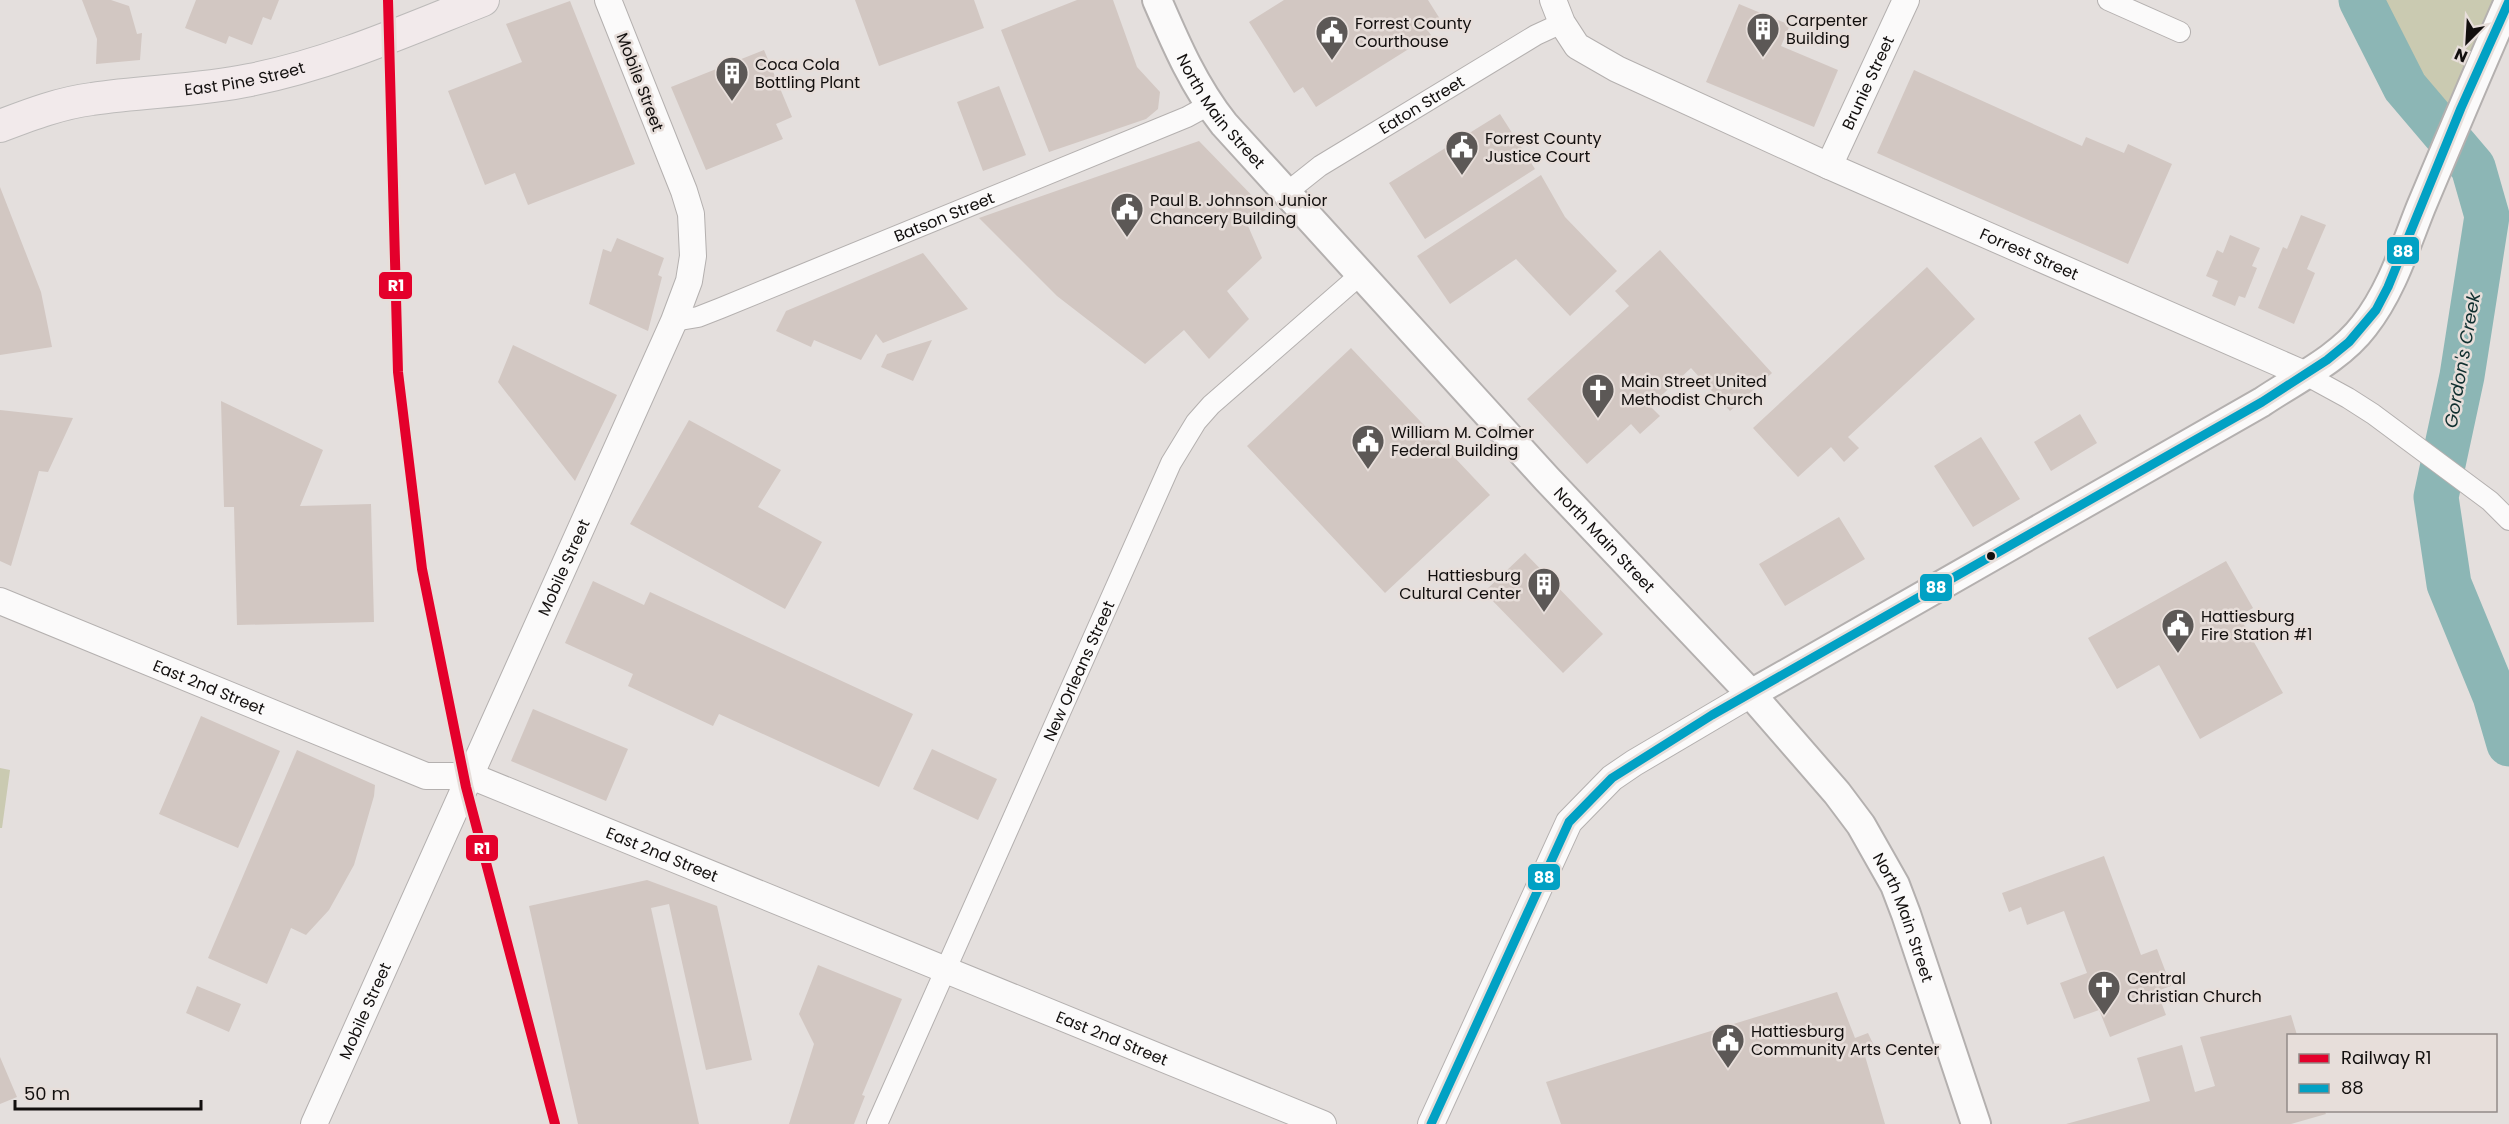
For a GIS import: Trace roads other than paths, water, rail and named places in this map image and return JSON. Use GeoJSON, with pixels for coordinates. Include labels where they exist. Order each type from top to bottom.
{"type":"FeatureCollection","features":[{"type":"Feature","properties":{"kind":"main road","name":"East Pine Street"},"geometry":{"type":"LineString","coordinates":[[0,126],[31,114],[90,99],[171,92],[279,74],[356,49],[483,0]]}},
{"type":"Feature","properties":{"kind":"main road","name":"North Main Street"},"geometry":{"type":"LineString","coordinates":[[1158,0],[1187,69],[1209,105],[1360,275],[1547,479],[1751,694],[1837,793],[1861,825],[1886,867],[1906,914],[1976,1124]]}},
{"type":"Feature","properties":{"kind":"main road"},"geometry":{"type":"LineString","coordinates":[[1751,694],[2262,402],[2349,342],[2376,310],[2388,287],[2509,1]]}},
{"type":"Feature","properties":{"kind":"street","name":"Mobile Street"},"geometry":{"type":"LineString","coordinates":[[314,1124],[674,321],[689,280],[693,234],[691,214],[608,0]]}},
{"type":"Feature","properties":{"kind":"street","name":"Brunie Street"},"geometry":{"type":"LineString","coordinates":[[1829,166],[1906,0]]}},
{"type":"Feature","properties":{"kind":"street"},"geometry":{"type":"LineString","coordinates":[[2108,0],[2180,32]]}},
{"type":"Feature","properties":{"kind":"street","name":"Forrest Street"},"geometry":{"type":"LineString","coordinates":[[1557,12],[1571,39],[1583,51],[1652,86],[2304,374],[2348,398],[2403,437],[2490,501],[2509,520]]}},
{"type":"Feature","properties":{"kind":"street","name":"Eaton Street"},"geometry":{"type":"LineString","coordinates":[[1286,193],[1320,166],[1536,35],[1557,12]]}},
{"type":"Feature","properties":{"kind":"street","name":"Batson Street"},"geometry":{"type":"LineString","coordinates":[[674,321],[698,317],[721,308],[1187,117],[1209,105]]}},
{"type":"Feature","properties":{"kind":"street","name":"New Orleans Street"},"geometry":{"type":"LineString","coordinates":[[877,1124],[1155,496],[1183,442],[1211,405],[1360,275]]}},
{"type":"Feature","properties":{"kind":"street","name":"East 2nd Street"},"geometry":{"type":"LineString","coordinates":[[0,601],[426,776],[471,776],[1323,1124]]}},
{"type":"Feature","properties":{"kind":"street"},"geometry":{"type":"LineString","coordinates":[[1431,1124],[1569,822],[1612,778],[1751,694]]}},
{"type":"Feature","properties":{"kind":"waterway","name":"Gordon's Creek"},"geometry":{"type":"LineString","coordinates":[[2361,0],[2405,87],[2473,167],[2487,216],[2462,376],[2436,497],[2449,584],[2495,696],[2509,744]]}},
{"type":"Feature","properties":{"kind":"rail line","name":"R1"},"geometry":{"type":"LineString","coordinates":[[388,0],[398,372],[422,569],[466,787],[555,1124]]}},
{"type":"Feature","properties":{"kind":"place","name":"Carpenter Building"},"geometry":{"type":"Point","coordinates":[1763,58]}},
{"type":"Feature","properties":{"kind":"place","name":"Forrest County Courthouse"},"geometry":{"type":"Point","coordinates":[1332,61]}},
{"type":"Feature","properties":{"kind":"place","name":"Coca Cola Bottling Plant"},"geometry":{"type":"Point","coordinates":[732,102]}},
{"type":"Feature","properties":{"kind":"place","name":"Forrest County Justice Court"},"geometry":{"type":"Point","coordinates":[1462,176]}},
{"type":"Feature","properties":{"kind":"place","name":"Paul B. Johnson Junior Chancery Building"},"geometry":{"type":"Point","coordinates":[1127,238]}},
{"type":"Feature","properties":{"kind":"place","name":"Main Street United Methodist Church"},"geometry":{"type":"Point","coordinates":[1598,419]}},
{"type":"Feature","properties":{"kind":"place","name":"William M. Colmer Federal Building"},"geometry":{"type":"Point","coordinates":[1368,470]}},
{"type":"Feature","properties":{"kind":"place","name":"Hattiesburg Cultural Center"},"geometry":{"type":"Point","coordinates":[1544,613]}},
{"type":"Feature","properties":{"kind":"place","name":"Hattiesburg Fire Station #1"},"geometry":{"type":"Point","coordinates":[2178,654]}},
{"type":"Feature","properties":{"kind":"place","name":"Central Christian Church"},"geometry":{"type":"Point","coordinates":[2104,1016]}},
{"type":"Feature","properties":{"kind":"place","name":"Hattiesburg Community Arts Center"},"geometry":{"type":"Point","coordinates":[1728,1069]}}]}
